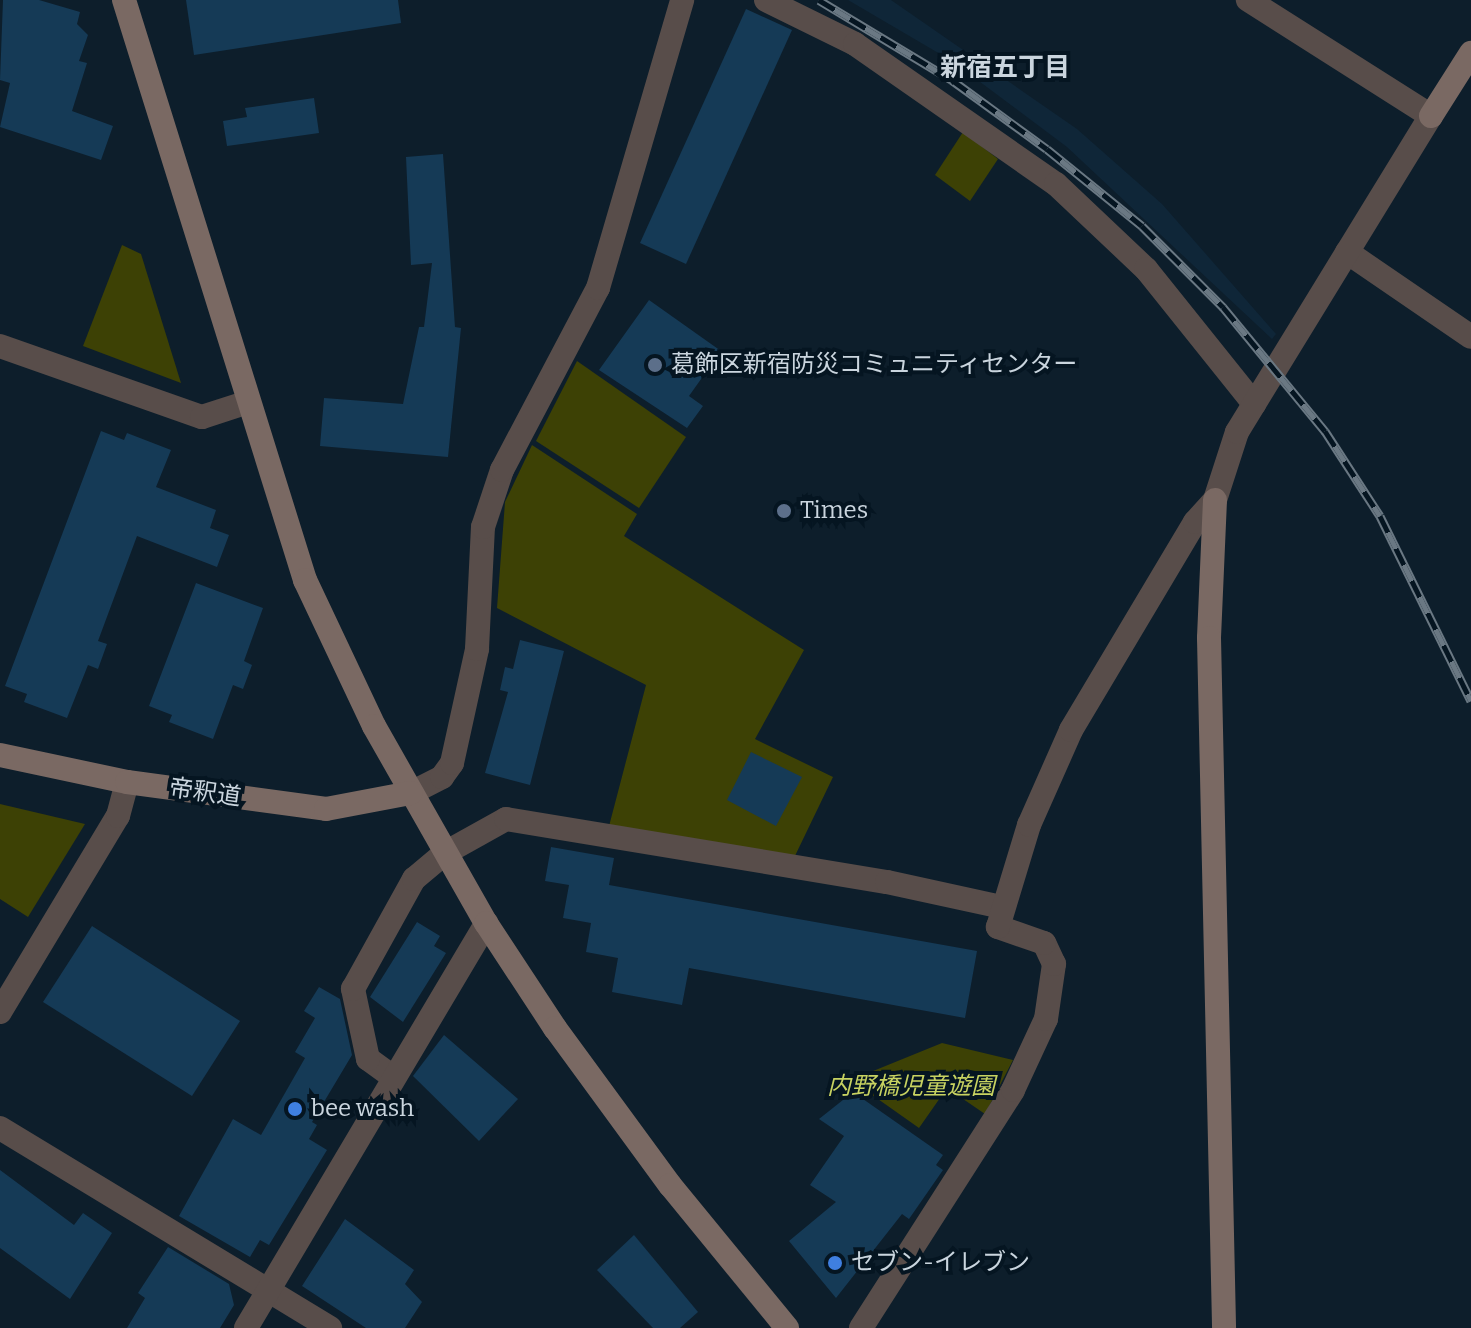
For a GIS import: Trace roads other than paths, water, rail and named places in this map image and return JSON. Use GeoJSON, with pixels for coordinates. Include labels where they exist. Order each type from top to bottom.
{"type":"FeatureCollection","features":[{"type":"Feature","properties":{"kind":"street"},"geometry":{"type":"LineString","coordinates":[[124,0],[245,403],[305,580],[411,793],[486,923],[620,1120],[787,1328]]}},
{"type":"Feature","properties":{"kind":"street"},"geometry":{"type":"LineString","coordinates":[[411,793],[442,777],[452,763],[477,649],[486,515],[502,470],[598,288],[682,0]]}},
{"type":"Feature","properties":{"kind":"street"},"geometry":{"type":"LineString","coordinates":[[766,0],[855,44],[1056,184],[1146,269],[1254,404]]}},
{"type":"Feature","properties":{"kind":"street"},"geometry":{"type":"LineString","coordinates":[[1248,0],[1431,116]]}},
{"type":"Feature","properties":{"kind":"street"},"geometry":{"type":"LineString","coordinates":[[1224,1328],[1209,638],[1215,500],[1237,432],[1471,53]]}},
{"type":"Feature","properties":{"kind":"street"},"geometry":{"type":"LineString","coordinates":[[1347,252],[1471,337]]}},
{"type":"Feature","properties":{"kind":"street"},"geometry":{"type":"LineString","coordinates":[[0,346],[202,417],[245,403]]}},
{"type":"Feature","properties":{"kind":"street"},"geometry":{"type":"LineString","coordinates":[[861,1328],[1013,1090],[1054,987],[1054,964],[1044,943],[998,927],[1002,907],[1071,730],[1195,522],[1215,500]]}},
{"type":"Feature","properties":{"kind":"street","name":"帝釈道"},"geometry":{"type":"LineString","coordinates":[[0,755],[127,782],[326,809],[411,793]]}},
{"type":"Feature","properties":{"kind":"street"},"geometry":{"type":"LineString","coordinates":[[0,1012],[118,816],[127,782]]}},
{"type":"Feature","properties":{"kind":"street"},"geometry":{"type":"LineString","coordinates":[[393,1077],[368,1059],[353,989],[414,879],[445,853],[506,819],[887,882],[1002,907]]}},
{"type":"Feature","properties":{"kind":"street"},"geometry":{"type":"LineString","coordinates":[[246,1328],[486,923]]}},
{"type":"Feature","properties":{"kind":"street"},"geometry":{"type":"LineString","coordinates":[[0,1128],[330,1328]]}},
{"type":"Feature","properties":{"kind":"railway"},"geometry":{"type":"LineString","coordinates":[[819,0],[952,80],[1047,149],[1142,226],[1223,307],[1325,431],[1380,516],[1471,701]]}},
{"type":"Feature","properties":{"kind":"place","name":"葛飾区新宿防災コミュニティセンター"},"geometry":{"type":"Point","coordinates":[655,365]}},
{"type":"Feature","properties":{"kind":"place","name":"Times"},"geometry":{"type":"Point","coordinates":[784,511]}},
{"type":"Feature","properties":{"kind":"place","name":"bee wash"},"geometry":{"type":"Point","coordinates":[295,1109]}},
{"type":"Feature","properties":{"kind":"place","name":"セブン-イレブン"},"geometry":{"type":"Point","coordinates":[835,1263]}},
{"type":"Feature","properties":{"kind":"district","name":"新宿五丁目"},"geometry":{"type":"Point","coordinates":[1005,68]}},
{"type":"Feature","properties":{"kind":"park label","name":"内野橋児童遊園"},"geometry":{"type":"Point","coordinates":[911,1087]}}]}
